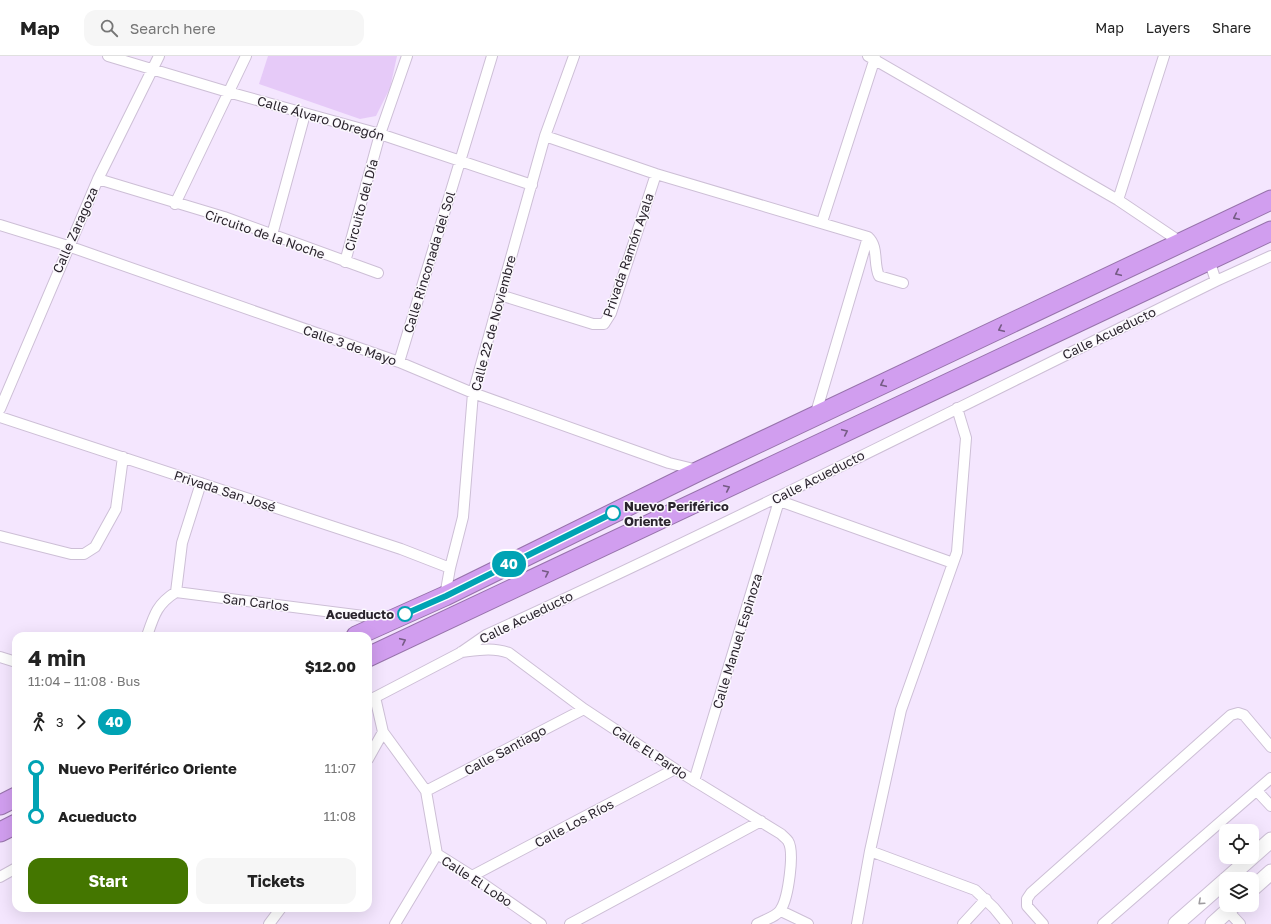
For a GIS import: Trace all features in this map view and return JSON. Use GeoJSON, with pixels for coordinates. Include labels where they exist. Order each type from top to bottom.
{"type":"FeatureCollection","features":[{"type":"Feature","properties":{"kind":"highway"},"geometry":{"type":"LineString","coordinates":[[365,632],[446,596],[699,471],[1271,200]]}},
{"type":"Feature","properties":{"kind":"highway"},"geometry":{"type":"LineString","coordinates":[[372,655],[1271,231]]}},
{"type":"Feature","properties":{"kind":"highway"},"geometry":{"type":"LineString","coordinates":[[0,805],[12,799]]}},
{"type":"Feature","properties":{"kind":"highway"},"geometry":{"type":"LineString","coordinates":[[0,832],[12,826]]}},
{"type":"Feature","properties":{"kind":"street","name":"Calle Álvaro Obregón"},"geometry":{"type":"LineString","coordinates":[[108,56],[228,92],[380,134],[532,185]]}},
{"type":"Feature","properties":{"kind":"street","name":"Calle Zaragoza"},"geometry":{"type":"LineString","coordinates":[[0,409],[68,246],[98,179],[159,56]]}},
{"type":"Feature","properties":{"kind":"street"},"geometry":{"type":"LineString","coordinates":[[175,204],[246,56]]}},
{"type":"Feature","properties":{"kind":"street","name":"Circuito del Día"},"geometry":{"type":"LineString","coordinates":[[345,262],[380,134],[407,56]]}},
{"type":"Feature","properties":{"kind":"street","name":"Calle Rinconada del Sol"},"geometry":{"type":"LineString","coordinates":[[399,362],[492,56]]}},
{"type":"Feature","properties":{"kind":"street","name":"Calle 22 de Noviembre"},"geometry":{"type":"LineString","coordinates":[[446,596],[450,568],[462,517],[473,393],[545,136],[574,56]]}},
{"type":"Feature","properties":{"kind":"street"},"geometry":{"type":"LineString","coordinates":[[1118,200],[1164,56]]}},
{"type":"Feature","properties":{"kind":"street"},"geometry":{"type":"LineString","coordinates":[[822,222],[871,57],[1118,200],[1182,243]]}},
{"type":"Feature","properties":{"kind":"street"},"geometry":{"type":"LineString","coordinates":[[272,235],[305,114]]}},
{"type":"Feature","properties":{"kind":"street"},"geometry":{"type":"LineString","coordinates":[[545,136],[656,174],[822,222],[868,237],[874,246],[879,276],[903,283]]}},
{"type":"Feature","properties":{"kind":"street","name":"Privada Ramón Ayala"},"geometry":{"type":"LineString","coordinates":[[500,295],[593,324],[604,324],[611,313],[656,174]]}},
{"type":"Feature","properties":{"kind":"street","name":"Circuito de la Noche"},"geometry":{"type":"LineString","coordinates":[[98,179],[175,204],[224,217],[378,273]]}},
{"type":"Feature","properties":{"kind":"street","name":"Calle 3 de Mayo"},"geometry":{"type":"LineString","coordinates":[[0,225],[68,246],[399,362],[473,393],[669,463],[699,471]]}},
{"type":"Feature","properties":{"kind":"street"},"geometry":{"type":"LineString","coordinates":[[815,416],[868,237]]}},
{"type":"Feature","properties":{"kind":"street","name":"Calle Acueducto"},"geometry":{"type":"LineString","coordinates":[[372,699],[460,653],[486,635],[777,500],[957,408],[1216,281],[1271,256]]}},
{"type":"Feature","properties":{"kind":"street"},"geometry":{"type":"LineString","coordinates":[[1209,260],[1216,281]]}},
{"type":"Feature","properties":{"kind":"street"},"geometry":{"type":"LineString","coordinates":[[857,924],[870,851],[901,710],[957,552],[966,438],[957,408]]}},
{"type":"Feature","properties":{"kind":"street","name":"Privada San José"},"geometry":{"type":"LineString","coordinates":[[0,417],[401,549],[450,568]]}},
{"type":"Feature","properties":{"kind":"street"},"geometry":{"type":"LineString","coordinates":[[0,536],[71,554],[84,554],[94,547],[116,509],[123,457]]}},
{"type":"Feature","properties":{"kind":"street"},"geometry":{"type":"LineString","coordinates":[[148,632],[154,617],[164,600],[176,592],[182,544],[201,483]]}},
{"type":"Feature","properties":{"kind":"street"},"geometry":{"type":"LineString","coordinates":[[777,500],[953,563]]}},
{"type":"Feature","properties":{"kind":"street","name":"Calle Manuel Espinoza"},"geometry":{"type":"LineString","coordinates":[[694,781],[777,500]]}},
{"type":"Feature","properties":{"kind":"street","name":"San Carlos"},"geometry":{"type":"LineString","coordinates":[[176,592],[391,620]]}},
{"type":"Feature","properties":{"kind":"street","name":"Calle El Pardo"},"geometry":{"type":"LineString","coordinates":[[460,653],[485,649],[500,650],[509,653],[584,709],[675,770],[761,821],[788,841],[790,848],[788,887],[781,911]]}},
{"type":"Feature","properties":{"kind":"street"},"geometry":{"type":"LineString","coordinates":[[0,658],[12,661]]}},
{"type":"Feature","properties":{"kind":"street","name":"Calle El Lobo"},"geometry":{"type":"LineString","coordinates":[[372,699],[383,732],[426,791],[436,854],[472,876],[541,924]]}},
{"type":"Feature","properties":{"kind":"street","name":"Calle Santiago"},"geometry":{"type":"LineString","coordinates":[[426,791],[584,709]]}},
{"type":"Feature","properties":{"kind":"street"},"geometry":{"type":"LineString","coordinates":[[1043,924],[1027,906],[1027,899],[1031,893],[1231,715],[1238,713],[1244,716],[1271,747]]}},
{"type":"Feature","properties":{"kind":"street"},"geometry":{"type":"LineString","coordinates":[[372,752],[383,732]]}},
{"type":"Feature","properties":{"kind":"street","name":"Calle Los Ríos"},"geometry":{"type":"LineString","coordinates":[[472,876],[675,770]]}},
{"type":"Feature","properties":{"kind":"street"},"geometry":{"type":"LineString","coordinates":[[1103,924],[1270,781]]}},
{"type":"Feature","properties":{"kind":"street"},"geometry":{"type":"LineString","coordinates":[[1257,791],[1271,806]]}},
{"type":"Feature","properties":{"kind":"street"},"geometry":{"type":"LineString","coordinates":[[570,924],[761,821]]}},
{"type":"Feature","properties":{"kind":"street"},"geometry":{"type":"LineString","coordinates":[[1236,872],[1271,840]]}},
{"type":"Feature","properties":{"kind":"street"},"geometry":{"type":"LineString","coordinates":[[870,851],[975,890],[986,899],[1007,924]]}},
{"type":"Feature","properties":{"kind":"street"},"geometry":{"type":"LineString","coordinates":[[395,924],[436,854]]}},
{"type":"Feature","properties":{"kind":"street"},"geometry":{"type":"LineString","coordinates":[[0,877],[12,870]]}},
{"type":"Feature","properties":{"kind":"street"},"geometry":{"type":"LineString","coordinates":[[1259,883],[1271,872]]}},
{"type":"Feature","properties":{"kind":"street"},"geometry":{"type":"LineString","coordinates":[[1176,924],[1219,887]]}},
{"type":"Feature","properties":{"kind":"street"},"geometry":{"type":"LineString","coordinates":[[963,924],[986,899]]}},
{"type":"Feature","properties":{"kind":"street"},"geometry":{"type":"LineString","coordinates":[[757,924],[781,911],[808,924]]}},
{"type":"Feature","properties":{"kind":"street"},"geometry":{"type":"LineString","coordinates":[[269,924],[278,912]]}},
{"type":"Feature","properties":{"kind":"street"},"geometry":{"type":"LineString","coordinates":[[1213,924],[1226,912]]}},
{"type":"Feature","properties":{"kind":"street"},"geometry":{"type":"LineString","coordinates":[[1233,912],[1240,924]]}},
{"type":"Feature","properties":{"kind":"shaded area"},"geometry":{"type":"Polygon","coordinates":[[[268,56],[397,56],[390,88],[376,116],[360,119],[259,84],[268,56]]]}},
{"type":"Feature","properties":{"kind":"bus line","name":"40"},"geometry":{"type":"LineString","coordinates":[[405,614],[446,596],[613,513]]}},
{"type":"Feature","properties":{"kind":"place","name":"Nuevo Periférico Oriente"},"geometry":{"type":"Point","coordinates":[613,513]}},
{"type":"Feature","properties":{"kind":"place","name":"Acueducto"},"geometry":{"type":"Point","coordinates":[405,614]}}]}
